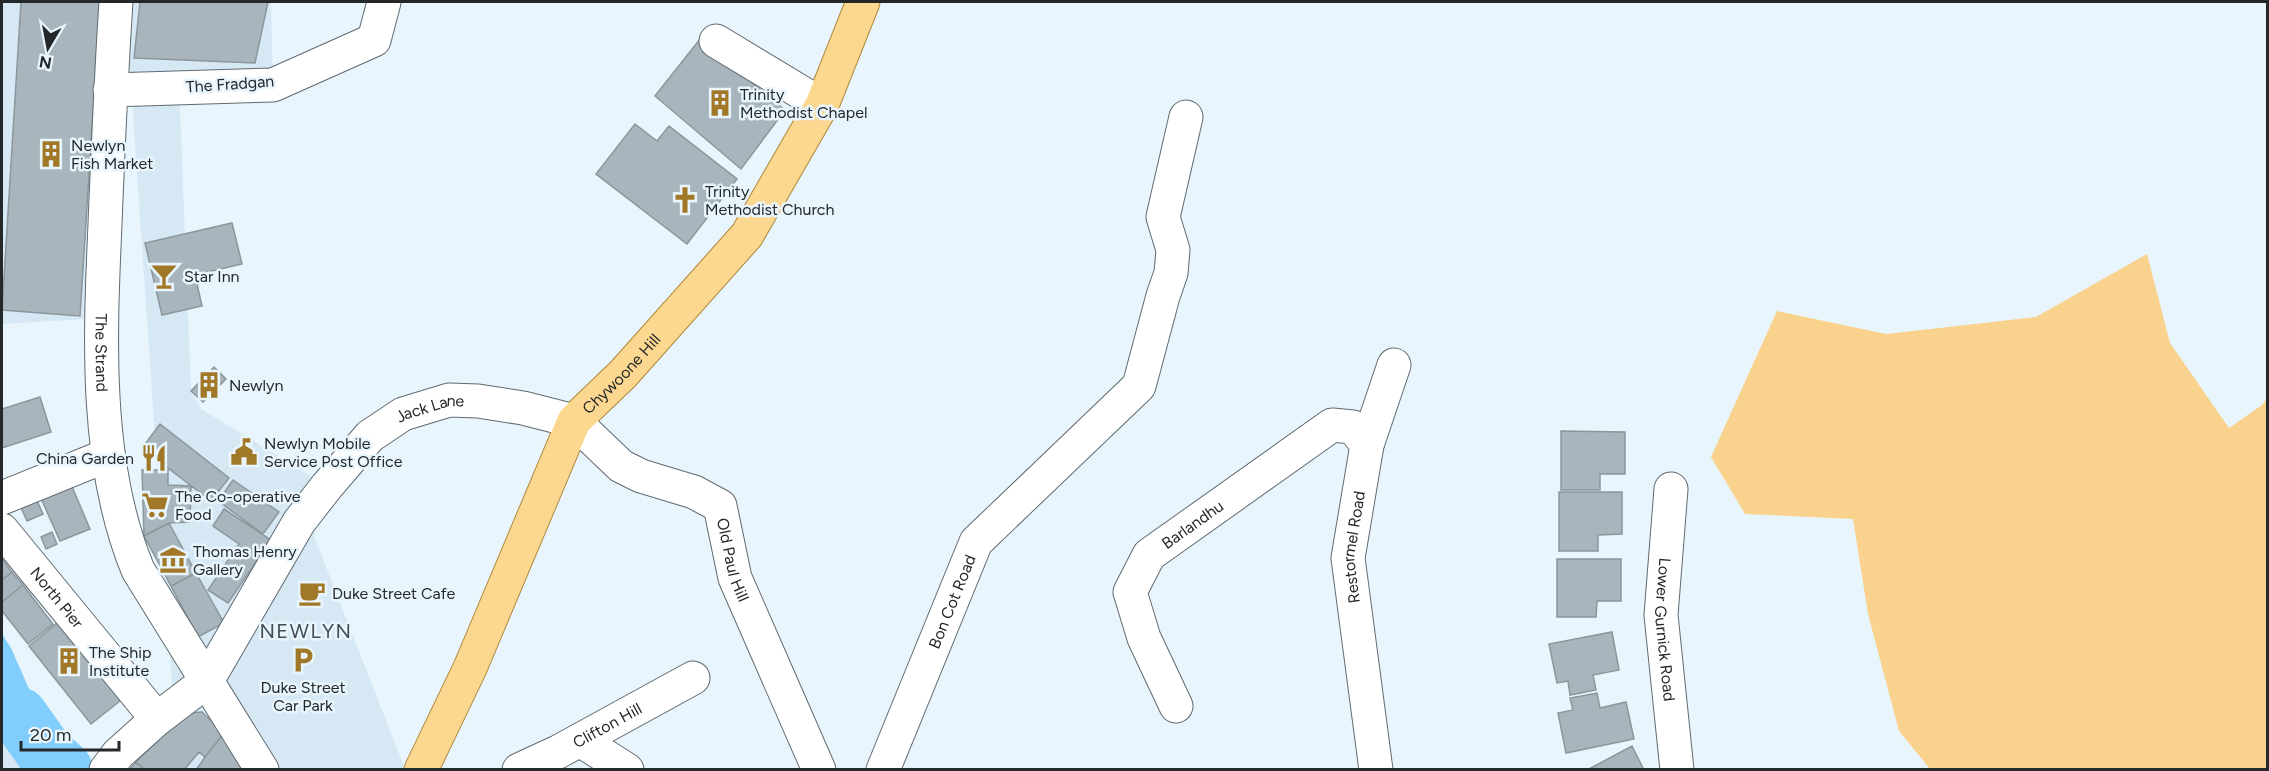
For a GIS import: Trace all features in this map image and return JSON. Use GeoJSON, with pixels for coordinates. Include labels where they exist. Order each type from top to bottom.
{"type":"FeatureCollection","features":[{"type":"Feature","properties":{"kind":"main road","name":"Chywoone Hill"},"geometry":{"type":"LineString","coordinates":[[421,770],[470,669],[574,421],[623,374],[747,235],[822,105],[863,2]]}},
{"type":"Feature","properties":{"kind":"street","name":"The Strand"},"geometry":{"type":"LineString","coordinates":[[116,2],[100,335],[108,455],[128,544],[138,570],[261,770]]}},
{"type":"Feature","properties":{"kind":"street","name":"The Fradgan"},"geometry":{"type":"LineString","coordinates":[[110,90],[273,85],[374,40],[384,2]]}},
{"type":"Feature","properties":{"kind":"street"},"geometry":{"type":"LineString","coordinates":[[716,41],[822,105]]}},
{"type":"Feature","properties":{"kind":"street","name":"Bon Cot Road"},"geometry":{"type":"LineString","coordinates":[[883,770],[976,542],[1139,386],[1171,273],[1173,250],[1162,217],[1186,117]]}},
{"type":"Feature","properties":{"kind":"street","name":"Restormel Road"},"geometry":{"type":"LineString","coordinates":[[1375,759],[1348,558],[1366,445],[1394,365]]}},
{"type":"Feature","properties":{"kind":"street","name":"Jack Lane"},"geometry":{"type":"LineString","coordinates":[[207,681],[299,522],[370,436],[403,414],[449,400],[478,401],[523,408],[574,421]]}},
{"type":"Feature","properties":{"kind":"street","name":"Old Paul Hill"},"geometry":{"type":"LineString","coordinates":[[574,421],[621,466],[641,476],[694,492],[720,506],[735,578],[819,770]]}},
{"type":"Feature","properties":{"kind":"street","name":"Barlandhu"},"geometry":{"type":"LineString","coordinates":[[1176,706],[1144,638],[1130,592],[1149,555],[1332,425],[1353,427],[1366,445]]}},
{"type":"Feature","properties":{"kind":"street"},"geometry":{"type":"LineString","coordinates":[[2,498],[108,455]]}},
{"type":"Feature","properties":{"kind":"street","name":"Lower Gurnick Road"},"geometry":{"type":"LineString","coordinates":[[1671,489],[1661,615],[1677,770]]}},
{"type":"Feature","properties":{"kind":"street","name":"North Pier"},"geometry":{"type":"LineString","coordinates":[[2,530],[157,719]]}},
{"type":"Feature","properties":{"kind":"street","name":"Clifton Hill"},"geometry":{"type":"LineString","coordinates":[[519,770],[580,740],[693,678]]}},
{"type":"Feature","properties":{"kind":"street"},"geometry":{"type":"LineString","coordinates":[[112,762],[157,719],[207,681]]}},
{"type":"Feature","properties":{"kind":"street"},"geometry":{"type":"LineString","coordinates":[[580,740],[627,770]]}},
{"type":"Feature","properties":{"kind":"street"},"geometry":{"type":"LineString","coordinates":[[1349,770],[1375,759]]}},
{"type":"Feature","properties":{"kind":"shaded area"},"geometry":{"type":"Polygon","coordinates":[[[2,2],[271,2],[273,85],[179,83],[191,391],[201,409],[327,486],[314,536],[405,769],[130,769],[174,716],[131,85],[88,319],[2,324],[2,2]]]}},
{"type":"Feature","properties":{"kind":"shaded area"},"geometry":{"type":"Polygon","coordinates":[[[2147,254],[2170,343],[2229,428],[2262,405],[2267,398],[2267,769],[1930,769],[1899,731],[1868,614],[1853,519],[1745,514],[1711,457],[1777,311],[1886,334],[2036,317],[2147,254]]]}},
{"type":"Feature","properties":{"kind":"shaded area"},"geometry":{"type":"Polygon","coordinates":[[[2,739],[21,769],[2,769],[2,739]]]}},
{"type":"Feature","properties":{"kind":"water"},"geometry":{"type":"Polygon","coordinates":[[[2,634],[11,648],[41,716],[19,716],[11,732],[2,732],[2,634]]]}},
{"type":"Feature","properties":{"kind":"building","name":"Newlyn Fish Market"},"geometry":{"type":"Polygon","coordinates":[[[21,2],[100,2],[80,316],[2,310],[21,2]]]}},
{"type":"Feature","properties":{"kind":"building"},"geometry":{"type":"Polygon","coordinates":[[[140,2],[268,2],[255,63],[134,58],[140,2]]]}},
{"type":"Feature","properties":{"kind":"building","name":"Trinity Methodist Chapel"},"geometry":{"type":"Polygon","coordinates":[[[700,39],[785,110],[741,169],[655,96],[700,39]]]}},
{"type":"Feature","properties":{"kind":"building"},"geometry":{"type":"Polygon","coordinates":[[[635,124],[657,141],[669,126],[737,179],[687,244],[596,174],[635,124]]]}},
{"type":"Feature","properties":{"kind":"building"},"geometry":{"type":"Polygon","coordinates":[[[232,223],[242,264],[195,275],[202,306],[162,315],[145,243],[232,223]]]}},
{"type":"Feature","properties":{"kind":"building","name":"Newlyn"},"geometry":{"type":"Polygon","coordinates":[[[214,367],[226,379],[203,402],[191,391],[214,367]]]}},
{"type":"Feature","properties":{"kind":"building"},"geometry":{"type":"Polygon","coordinates":[[[40,397],[51,432],[2,448],[2,409],[40,397]]]}},
{"type":"Feature","properties":{"kind":"building"},"geometry":{"type":"Polygon","coordinates":[[[160,424],[229,478],[211,501],[142,448],[160,424]]]}},
{"type":"Feature","properties":{"kind":"building"},"geometry":{"type":"Polygon","coordinates":[[[1561,431],[1625,432],[1625,474],[1600,474],[1600,490],[1561,490],[1561,431]]]}},
{"type":"Feature","properties":{"kind":"building"},"geometry":{"type":"Polygon","coordinates":[[[142,470],[168,470],[168,485],[191,486],[190,522],[169,523],[144,536],[142,470]]]}},
{"type":"Feature","properties":{"kind":"building"},"geometry":{"type":"Polygon","coordinates":[[[233,480],[279,512],[263,534],[218,501],[233,480]]]}},
{"type":"Feature","properties":{"kind":"building"},"geometry":{"type":"Polygon","coordinates":[[[70,482],[90,529],[60,541],[40,496],[70,482]]]}},
{"type":"Feature","properties":{"kind":"building"},"geometry":{"type":"Polygon","coordinates":[[[1559,492],[1622,492],[1622,534],[1598,535],[1598,551],[1559,551],[1559,492]]]}},
{"type":"Feature","properties":{"kind":"building"},"geometry":{"type":"Polygon","coordinates":[[[35,496],[43,514],[27,521],[19,503],[35,496]]]}},
{"type":"Feature","properties":{"kind":"building"},"geometry":{"type":"Polygon","coordinates":[[[224,509],[271,540],[228,603],[208,590],[239,544],[213,526],[224,509]]]}},
{"type":"Feature","properties":{"kind":"building"},"geometry":{"type":"Polygon","coordinates":[[[169,523],[196,573],[171,586],[144,536],[169,523]]]}},
{"type":"Feature","properties":{"kind":"building"},"geometry":{"type":"Polygon","coordinates":[[[52,532],[57,544],[46,549],[41,537],[52,532]]]}},
{"type":"Feature","properties":{"kind":"building"},"geometry":{"type":"Polygon","coordinates":[[[2,559],[12,572],[2,580],[2,559]]]}},
{"type":"Feature","properties":{"kind":"building"},"geometry":{"type":"Polygon","coordinates":[[[1557,559],[1621,559],[1621,601],[1597,601],[1596,617],[1557,617],[1557,559]]]}},
{"type":"Feature","properties":{"kind":"building"},"geometry":{"type":"Polygon","coordinates":[[[12,572],[23,585],[2,602],[2,580],[12,572]]]}},
{"type":"Feature","properties":{"kind":"building"},"geometry":{"type":"Polygon","coordinates":[[[196,573],[224,623],[198,637],[171,586],[196,573]]]}},
{"type":"Feature","properties":{"kind":"building"},"geometry":{"type":"Polygon","coordinates":[[[23,585],[53,624],[28,644],[2,611],[2,602],[23,585]]]}},
{"type":"Feature","properties":{"kind":"building","name":"The Ship Institute"},"geometry":{"type":"Polygon","coordinates":[[[63,618],[125,697],[91,724],[29,646],[63,618]]]}},
{"type":"Feature","properties":{"kind":"building"},"geometry":{"type":"Polygon","coordinates":[[[1612,632],[1619,670],[1593,675],[1596,690],[1570,695],[1568,681],[1557,683],[1549,644],[1612,632]]]}},
{"type":"Feature","properties":{"kind":"building"},"geometry":{"type":"Polygon","coordinates":[[[1597,693],[1600,708],[1626,702],[1634,739],[1566,753],[1558,713],[1573,710],[1570,698],[1597,693]]]}},
{"type":"Feature","properties":{"kind":"building"},"geometry":{"type":"Polygon","coordinates":[[[202,712],[224,733],[205,757],[199,752],[184,770],[145,770],[136,762],[186,713],[202,712]]]}},
{"type":"Feature","properties":{"kind":"building"},"geometry":{"type":"Polygon","coordinates":[[[224,733],[249,770],[196,770],[205,757],[224,733]]]}},
{"type":"Feature","properties":{"kind":"building"},"geometry":{"type":"Polygon","coordinates":[[[1632,746],[1644,770],[1587,770],[1632,746]]]}},
{"type":"Feature","properties":{"kind":"building"},"geometry":{"type":"Polygon","coordinates":[[[136,762],[145,770],[129,770],[136,762]]]}},
{"type":"Feature","properties":{"kind":"waterway"},"geometry":{"type":"LineString","coordinates":[[19,716],[46,754],[64,770]]}},
{"type":"Feature","properties":{"kind":"place","name":"Trinity Methodist Chapel"},"geometry":{"type":"Point","coordinates":[720,103]}},
{"type":"Feature","properties":{"kind":"place","name":"Newlyn Fish Market"},"geometry":{"type":"Point","coordinates":[51,154]}},
{"type":"Feature","properties":{"kind":"place","name":"Trinity Methodist Church"},"geometry":{"type":"Point","coordinates":[685,200]}},
{"type":"Feature","properties":{"kind":"place","name":"Star Inn"},"geometry":{"type":"Point","coordinates":[164,276]}},
{"type":"Feature","properties":{"kind":"place","name":"Newlyn"},"geometry":{"type":"Point","coordinates":[209,385]}},
{"type":"Feature","properties":{"kind":"place","name":"Newlyn Mobile Service Post Office"},"geometry":{"type":"Point","coordinates":[244,452]}},
{"type":"Feature","properties":{"kind":"place","name":"China Garden"},"geometry":{"type":"Point","coordinates":[154,458]}},
{"type":"Feature","properties":{"kind":"place","name":"The Co-operative Food"},"geometry":{"type":"Point","coordinates":[155,505]}},
{"type":"Feature","properties":{"kind":"place","name":"Thomas Henry Gallery"},"geometry":{"type":"Point","coordinates":[173,560]}},
{"type":"Feature","properties":{"kind":"place","name":"Duke Street Cafe"},"geometry":{"type":"Point","coordinates":[312,593]}},
{"type":"Feature","properties":{"kind":"place","name":"Duke Street Car Park"},"geometry":{"type":"Point","coordinates":[303,660]}},
{"type":"Feature","properties":{"kind":"place","name":"The Ship Institute"},"geometry":{"type":"Point","coordinates":[69,661]}},
{"type":"Feature","properties":{"kind":"district","name":"NEWLYN"},"geometry":{"type":"Point","coordinates":[306,631]}}]}
